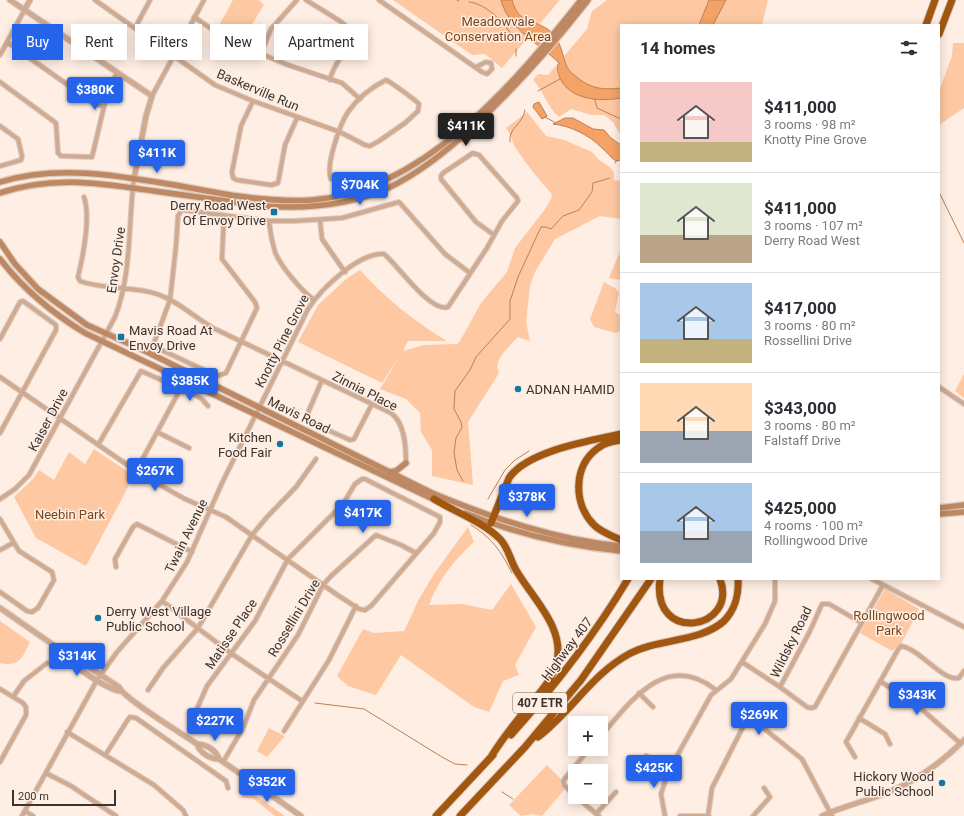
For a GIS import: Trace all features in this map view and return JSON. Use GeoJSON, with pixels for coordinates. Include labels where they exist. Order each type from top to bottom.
{"type":"FeatureCollection","features":[{"type":"Feature","properties":{"kind":"highway"},"geometry":{"type":"LineString","coordinates":[[926,24],[935,0]]}},
{"type":"Feature","properties":{"kind":"highway"},"geometry":{"type":"LineString","coordinates":[[940,31],[952,0]]}},
{"type":"Feature","properties":{"kind":"highway"},"geometry":{"type":"LineString","coordinates":[[492,520],[513,471],[527,460],[550,452],[620,434]]}},
{"type":"Feature","properties":{"kind":"highway"},"geometry":{"type":"LineString","coordinates":[[620,440],[598,447],[587,458],[582,468],[578,487],[582,505],[590,520],[603,532],[620,540]]}},
{"type":"Feature","properties":{"kind":"highway"},"geometry":{"type":"LineString","coordinates":[[431,497],[480,524],[501,540],[516,570],[543,610],[555,634],[558,651],[556,665],[549,681],[498,744],[491,757]]}},
{"type":"Feature","properties":{"kind":"highway","name":"Highway 407"},"geometry":{"type":"LineString","coordinates":[[436,816],[491,757],[567,671],[602,623],[627,580]]}},
{"type":"Feature","properties":{"kind":"highway","name":"407 ETR"},"geometry":{"type":"LineString","coordinates":[[460,816],[525,747],[581,680],[650,580]]}},
{"type":"Feature","properties":{"kind":"highway"},"geometry":{"type":"LineString","coordinates":[[660,580],[658,592],[662,607],[677,621],[686,624],[707,619],[717,609],[723,597],[723,586],[720,580]]}},
{"type":"Feature","properties":{"kind":"highway"},"geometry":{"type":"LineString","coordinates":[[525,747],[550,728],[609,666],[630,653],[647,646],[699,634],[712,629],[724,621],[733,608],[738,580]]}},
{"type":"Feature","properties":{"kind":"main road"},"geometry":{"type":"LineString","coordinates":[[0,182],[32,174],[96,174],[222,194],[290,201],[313,200],[338,196],[366,188],[401,173],[438,149],[496,96],[565,20],[580,0]]}},
{"type":"Feature","properties":{"kind":"main road"},"geometry":{"type":"LineString","coordinates":[[0,193],[31,185],[64,181],[96,182],[263,206],[290,208],[314,207],[339,203],[369,195],[405,179],[450,147],[501,101],[536,64],[588,0]]}},
{"type":"Feature","properties":{"kind":"main road","name":"Mavis Road"},"geometry":{"type":"LineString","coordinates":[[0,242],[15,264],[38,289],[87,325],[260,408],[388,472],[431,497]]}},
{"type":"Feature","properties":{"kind":"main road","name":"Mavis Road"},"geometry":{"type":"LineString","coordinates":[[0,259],[21,284],[52,312],[102,341],[256,416],[431,497],[492,520],[537,536],[620,551]]}},
{"type":"Feature","properties":{"kind":"main road"},"geometry":{"type":"LineString","coordinates":[[388,472],[396,471],[406,463]]}},
{"type":"Feature","properties":{"kind":"main road"},"geometry":{"type":"LineString","coordinates":[[940,508],[964,505]]}},
{"type":"Feature","properties":{"kind":"main road"},"geometry":{"type":"LineString","coordinates":[[940,514],[964,512]]}},
{"type":"Feature","properties":{"kind":"main road","name":"Mavis Road"},"geometry":{"type":"LineString","coordinates":[[492,520],[576,539],[620,546]]}},
{"type":"Feature","properties":{"kind":"street"},"geometry":{"type":"LineString","coordinates":[[10,0],[152,96]]}},
{"type":"Feature","properties":{"kind":"street"},"geometry":{"type":"LineString","coordinates":[[0,55],[30,0]]}},
{"type":"Feature","properties":{"kind":"street","name":"Baskerville Run"},"geometry":{"type":"LineString","coordinates":[[95,0],[135,28]]}},
{"type":"Feature","properties":{"kind":"street"},"geometry":{"type":"LineString","coordinates":[[137,24],[150,0]]}},
{"type":"Feature","properties":{"kind":"street"},"geometry":{"type":"LineString","coordinates":[[190,24],[204,0]]}},
{"type":"Feature","properties":{"kind":"street"},"geometry":{"type":"LineString","coordinates":[[266,42],[271,29],[297,0]]}},
{"type":"Feature","properties":{"kind":"street"},"geometry":{"type":"LineString","coordinates":[[306,0],[353,32],[352,38],[335,64],[330,80]]}},
{"type":"Feature","properties":{"kind":"street"},"geometry":{"type":"LineString","coordinates":[[379,0],[476,67]]}},
{"type":"Feature","properties":{"kind":"street"},"geometry":{"type":"LineString","coordinates":[[194,17],[210,28]]}},
{"type":"Feature","properties":{"kind":"street"},"geometry":{"type":"LineString","coordinates":[[7,42],[92,102],[104,107]]}},
{"type":"Feature","properties":{"kind":"street"},"geometry":{"type":"LineString","coordinates":[[266,56],[330,80],[342,83],[360,99],[348,113],[340,132],[330,160],[328,173],[331,179]]}},
{"type":"Feature","properties":{"kind":"street"},"geometry":{"type":"LineString","coordinates":[[134,179],[146,116],[152,96],[171,60]]}},
{"type":"Feature","properties":{"kind":"street","name":"Baskerville Run"},"geometry":{"type":"LineString","coordinates":[[182,60],[216,85],[252,101],[340,132],[365,145],[370,146],[405,122],[415,114],[419,108],[418,101],[404,94],[386,80],[360,99]]}},
{"type":"Feature","properties":{"kind":"street"},"geometry":{"type":"LineString","coordinates":[[0,82],[56,123],[58,153],[61,156],[92,157],[104,107],[117,72]]}},
{"type":"Feature","properties":{"kind":"street"},"geometry":{"type":"LineString","coordinates":[[252,101],[240,134],[232,172],[234,178],[237,180],[271,185],[278,183],[285,145],[297,118]]}},
{"type":"Feature","properties":{"kind":"street"},"geometry":{"type":"LineString","coordinates":[[0,126],[18,139],[22,156],[21,160],[18,162],[0,166]]}},
{"type":"Feature","properties":{"kind":"street","name":"Knotty Pine Grove"},"geometry":{"type":"LineString","coordinates":[[260,408],[314,300],[327,285],[364,259],[384,254],[416,288],[442,308],[448,307],[494,235],[506,214],[518,201],[479,155],[473,153],[443,173],[441,179],[476,222],[494,235]]}},
{"type":"Feature","properties":{"kind":"street","name":"Envoy Drive"},"geometry":{"type":"LineString","coordinates":[[102,341],[118,308],[122,288],[130,236],[134,179]]}},
{"type":"Feature","properties":{"kind":"street","name":"Zinnia Place"},"geometry":{"type":"LineString","coordinates":[[84,197],[86,204],[85,232],[78,277],[80,281],[156,294],[182,306],[202,322],[282,362],[391,413],[398,418],[405,443],[406,463]]}},
{"type":"Feature","properties":{"kind":"street"},"geometry":{"type":"LineString","coordinates":[[224,216],[222,259],[255,302],[257,308],[226,373],[219,376],[157,348],[154,343],[170,300],[179,213],[185,210],[268,221],[320,220],[348,216],[399,202],[445,254],[470,273]]}},
{"type":"Feature","properties":{"kind":"street"},"geometry":{"type":"LineString","coordinates":[[320,220],[324,243],[345,272]]}},
{"type":"Feature","properties":{"kind":"street"},"geometry":{"type":"LineString","coordinates":[[268,221],[273,246],[278,256],[296,282],[314,300]]}},
{"type":"Feature","properties":{"kind":"street"},"geometry":{"type":"LineString","coordinates":[[0,339],[20,302],[26,302],[56,325],[56,330],[0,433]]}},
{"type":"Feature","properties":{"kind":"street","name":"Kaiser Drive"},"geometry":{"type":"LineString","coordinates":[[0,499],[15,489],[29,475],[61,419],[102,341]]}},
{"type":"Feature","properties":{"kind":"street"},"geometry":{"type":"LineString","coordinates":[[98,445],[141,371],[181,388],[202,399],[208,406]]}},
{"type":"Feature","properties":{"kind":"street"},"geometry":{"type":"LineString","coordinates":[[0,377],[136,472],[178,496],[226,517],[323,585],[363,610],[369,608],[416,554]]}},
{"type":"Feature","properties":{"kind":"street"},"geometry":{"type":"LineString","coordinates":[[322,380],[307,414],[307,419],[312,423],[350,440],[354,440],[372,404]]}},
{"type":"Feature","properties":{"kind":"street"},"geometry":{"type":"LineString","coordinates":[[136,472],[181,388]]}},
{"type":"Feature","properties":{"kind":"street"},"geometry":{"type":"LineString","coordinates":[[940,388],[964,404]]}},
{"type":"Feature","properties":{"kind":"street","name":"Twain Avenue"},"geometry":{"type":"LineString","coordinates":[[22,816],[97,680],[117,652],[162,601],[192,552],[210,511],[260,408]]}},
{"type":"Feature","properties":{"kind":"street"},"geometry":{"type":"LineString","coordinates":[[157,432],[189,448]]}},
{"type":"Feature","properties":{"kind":"street"},"geometry":{"type":"LineString","coordinates":[[148,690],[163,668],[198,628],[252,535],[296,487],[316,458]]}},
{"type":"Feature","properties":{"kind":"street","name":"Matisse Place"},"geometry":{"type":"LineString","coordinates":[[192,720],[207,686],[255,621],[288,560],[343,504],[355,484],[362,478],[440,518],[440,522],[434,533],[416,554]]}},
{"type":"Feature","properties":{"kind":"street"},"geometry":{"type":"LineString","coordinates":[[0,519],[13,542],[24,555],[52,572],[54,580],[38,608],[32,612],[27,611],[0,592]]}},
{"type":"Feature","properties":{"kind":"street"},"geometry":{"type":"LineString","coordinates":[[116,567],[116,559],[133,527],[137,524],[192,552]]}},
{"type":"Feature","properties":{"kind":"street","name":"Rossellini Drive"},"geometry":{"type":"LineString","coordinates":[[221,760],[243,728],[254,700],[298,635],[323,585],[349,558],[376,535],[401,544],[416,554]]}},
{"type":"Feature","properties":{"kind":"street"},"geometry":{"type":"LineString","coordinates":[[0,550],[13,542]]}},
{"type":"Feature","properties":{"kind":"street"},"geometry":{"type":"LineString","coordinates":[[665,816],[661,794],[663,784],[711,695],[731,679],[771,612],[774,601],[775,580]]}},
{"type":"Feature","properties":{"kind":"street"},"geometry":{"type":"LineString","coordinates":[[874,580],[964,627]]}},
{"type":"Feature","properties":{"kind":"street"},"geometry":{"type":"LineString","coordinates":[[742,662],[807,707],[815,707],[883,585]]}},
{"type":"Feature","properties":{"kind":"street"},"geometry":{"type":"LineString","coordinates":[[162,601],[232,654],[302,701]]}},
{"type":"Feature","properties":{"kind":"street","name":"Wildsky Road"},"geometry":{"type":"LineString","coordinates":[[780,687],[810,631],[822,604],[829,604],[862,623]]}},
{"type":"Feature","properties":{"kind":"street"},"geometry":{"type":"LineString","coordinates":[[284,731],[329,660],[356,606]]}},
{"type":"Feature","properties":{"kind":"street"},"geometry":{"type":"LineString","coordinates":[[0,608],[76,660],[82,662],[119,687],[121,691],[198,744],[199,750],[212,759],[221,760],[301,816]]}},
{"type":"Feature","properties":{"kind":"street"},"geometry":{"type":"LineString","coordinates":[[855,757],[846,742],[895,653],[901,646],[910,649],[950,678],[959,678],[964,671]]}},
{"type":"Feature","properties":{"kind":"street"},"geometry":{"type":"LineString","coordinates":[[76,660],[77,666],[97,680],[115,692],[121,691]]}},
{"type":"Feature","properties":{"kind":"street"},"geometry":{"type":"LineString","coordinates":[[13,697],[24,681],[47,663]]}},
{"type":"Feature","properties":{"kind":"street"},"geometry":{"type":"LineString","coordinates":[[608,728],[638,693],[654,682],[676,675],[692,677],[716,690]]}},
{"type":"Feature","properties":{"kind":"street"},"geometry":{"type":"LineString","coordinates":[[822,816],[884,794],[915,780],[935,767],[962,742],[918,706],[880,681]]}},
{"type":"Feature","properties":{"kind":"street"},"geometry":{"type":"LineString","coordinates":[[0,689],[26,707],[26,715],[0,762]]}},
{"type":"Feature","properties":{"kind":"street"},"geometry":{"type":"LineString","coordinates":[[638,693],[653,707]]}},
{"type":"Feature","properties":{"kind":"street"},"geometry":{"type":"LineString","coordinates":[[106,754],[127,721],[130,718],[136,718],[226,781],[228,788]]}},
{"type":"Feature","properties":{"kind":"street"},"geometry":{"type":"LineString","coordinates":[[859,718],[885,734],[890,744]]}},
{"type":"Feature","properties":{"kind":"street"},"geometry":{"type":"LineString","coordinates":[[680,816],[709,816],[712,788],[745,723],[752,719],[802,759],[831,814]]}},
{"type":"Feature","properties":{"kind":"street"},"geometry":{"type":"LineString","coordinates":[[67,732],[106,754],[154,785],[184,810],[186,816]]}},
{"type":"Feature","properties":{"kind":"street"},"geometry":{"type":"LineString","coordinates":[[577,764],[584,756]]}},
{"type":"Feature","properties":{"kind":"street"},"geometry":{"type":"LineString","coordinates":[[646,756],[672,766]]}},
{"type":"Feature","properties":{"kind":"street"},"geometry":{"type":"LineString","coordinates":[[46,773],[71,786],[116,816]]}},
{"type":"Feature","properties":{"kind":"street"},"geometry":{"type":"LineString","coordinates":[[568,776],[564,781],[564,785],[568,789]]}},
{"type":"Feature","properties":{"kind":"street"},"geometry":{"type":"LineString","coordinates":[[753,816],[770,797],[764,788]]}},
{"type":"Feature","properties":{"kind":"street"},"geometry":{"type":"LineString","coordinates":[[585,804],[598,815],[616,792]]}},
{"type":"Feature","properties":{"kind":"street"},"geometry":{"type":"LineString","coordinates":[[25,811],[33,816]]}},
{"type":"Feature","properties":{"kind":"green space"},"geometry":{"type":"Polygon","coordinates":[[[233,0],[259,0],[264,5],[252,24],[220,24],[233,0]]]}},
{"type":"Feature","properties":{"kind":"green space","name":"Meadowvale Conservation Area"},"geometry":{"type":"Polygon","coordinates":[[[393,0],[560,0],[502,68],[485,54],[472,55],[393,0]]]}},
{"type":"Feature","properties":{"kind":"green space","name":"Meadowvale Conservation Area"},"geometry":{"type":"Polygon","coordinates":[[[607,0],[768,0],[762,24],[620,24],[620,134],[613,122],[604,115],[591,115],[571,109],[559,117],[551,109],[537,84],[533,80],[538,74],[548,75],[587,29],[592,11],[607,0]]]}},
{"type":"Feature","properties":{"kind":"green space"},"geometry":{"type":"Polygon","coordinates":[[[953,43],[964,43],[964,108],[940,124],[940,88],[952,56],[953,43]]]}},
{"type":"Feature","properties":{"kind":"green space"},"geometry":{"type":"Polygon","coordinates":[[[527,112],[546,136],[564,140],[592,152],[598,159],[611,168],[614,173],[614,180],[620,181],[620,219],[600,216],[555,239],[535,272],[530,286],[526,322],[530,341],[518,337],[503,354],[498,363],[497,368],[499,373],[468,422],[473,485],[432,476],[432,450],[421,432],[420,413],[406,399],[380,389],[401,354],[382,383],[298,342],[318,305],[345,280],[360,270],[401,309],[423,326],[447,341],[408,341],[403,351],[424,345],[457,344],[460,341],[481,303],[507,272],[515,248],[546,208],[552,197],[551,193],[517,150],[510,133],[506,128],[527,112]]]}},
{"type":"Feature","properties":{"kind":"green space"},"geometry":{"type":"Polygon","coordinates":[[[620,251],[620,280],[609,278],[620,251]]]}},
{"type":"Feature","properties":{"kind":"green space"},"geometry":{"type":"Polygon","coordinates":[[[604,282],[615,288],[619,293],[615,312],[620,315],[620,331],[616,333],[594,327],[590,319],[604,282]]]}},
{"type":"Feature","properties":{"kind":"green space"},"geometry":{"type":"Polygon","coordinates":[[[964,374],[964,398],[955,391],[964,374]]]}},
{"type":"Feature","properties":{"kind":"green space","name":"Neebin Park"},"geometry":{"type":"Polygon","coordinates":[[[94,449],[134,476],[86,566],[36,538],[14,497],[33,479],[39,470],[54,480],[69,452],[85,464],[94,449]]]}},
{"type":"Feature","properties":{"kind":"green space"},"geometry":{"type":"Polygon","coordinates":[[[468,527],[474,542],[447,571],[437,587],[429,605],[462,604],[492,610],[511,584],[536,627],[515,665],[519,675],[503,681],[489,712],[474,707],[401,655],[376,695],[348,686],[337,676],[363,629],[374,633],[404,631],[419,599],[434,574],[468,527]]]}},
{"type":"Feature","properties":{"kind":"green space","name":"Rollingwood Park"},"geometry":{"type":"Polygon","coordinates":[[[885,589],[919,609],[901,644],[892,651],[860,633],[885,589]]]}},
{"type":"Feature","properties":{"kind":"green space"},"geometry":{"type":"Polygon","coordinates":[[[0,621],[30,642],[20,660],[12,664],[0,663],[0,621]]]}},
{"type":"Feature","properties":{"kind":"green space"},"geometry":{"type":"Polygon","coordinates":[[[269,728],[285,736],[267,757],[257,751],[269,728]]]}},
{"type":"Feature","properties":{"kind":"green space"},"geometry":{"type":"Polygon","coordinates":[[[547,765],[560,778],[560,784],[564,790],[542,816],[532,814],[521,816],[509,805],[547,765]]]}},
{"type":"Feature","properties":{"kind":"green space"},"geometry":{"type":"Polygon","coordinates":[[[249,791],[285,816],[275,816],[254,799],[241,797],[249,791]]]}},
{"type":"Feature","properties":{"kind":"shaded area"},"geometry":{"type":"Polygon","coordinates":[[[501,0],[512,0],[515,8],[523,18],[544,27],[554,35],[559,43],[567,67],[575,76],[593,87],[603,89],[620,88],[620,98],[604,100],[586,98],[571,91],[560,78],[557,69],[559,63],[518,28],[505,10],[501,0]]]}},
{"type":"Feature","properties":{"kind":"shaded area"},"geometry":{"type":"Polygon","coordinates":[[[709,0],[726,0],[714,24],[699,24],[709,0]]]}},
{"type":"Feature","properties":{"kind":"shaded area"},"geometry":{"type":"Polygon","coordinates":[[[539,102],[547,116],[542,119],[533,107],[534,104],[539,102]]]}},
{"type":"Feature","properties":{"kind":"shaded area"},"geometry":{"type":"Polygon","coordinates":[[[565,118],[573,118],[593,129],[604,130],[611,138],[620,144],[620,160],[616,161],[597,143],[579,132],[553,124],[565,118]]]}},
{"type":"Feature","properties":{"kind":"waterway"},"geometry":{"type":"LineString","coordinates":[[469,2],[483,6],[496,16],[508,29],[515,42]]}},
{"type":"Feature","properties":{"kind":"waterway"},"geometry":{"type":"LineString","coordinates":[[516,49],[516,56]]}},
{"type":"Feature","properties":{"kind":"waterway"},"geometry":{"type":"LineString","coordinates":[[538,91],[560,79]]}},
{"type":"Feature","properties":{"kind":"waterway"},"geometry":{"type":"LineString","coordinates":[[595,100],[597,108],[620,119]]}},
{"type":"Feature","properties":{"kind":"waterway"},"geometry":{"type":"LineString","coordinates":[[510,142],[511,133],[522,119],[525,110]]}},
{"type":"Feature","properties":{"kind":"waterway"},"geometry":{"type":"LineString","coordinates":[[545,117],[556,123]]}},
{"type":"Feature","properties":{"kind":"waterway"},"geometry":{"type":"LineString","coordinates":[[463,481],[457,470],[454,453],[456,438],[462,427],[454,409],[455,391],[470,370],[476,357],[510,319],[510,301],[518,277],[541,227],[551,229],[563,216],[579,210],[592,192],[593,183],[610,178]]}},
{"type":"Feature","properties":{"kind":"waterway"},"geometry":{"type":"LineString","coordinates":[[940,194],[964,243]]}},
{"type":"Feature","properties":{"kind":"waterway"},"geometry":{"type":"LineString","coordinates":[[488,499],[505,470],[515,460],[529,451]]}},
{"type":"Feature","properties":{"kind":"waterway"},"geometry":{"type":"LineString","coordinates":[[471,525],[490,540],[504,558],[512,573]]}},
{"type":"Feature","properties":{"kind":"waterway"},"geometry":{"type":"LineString","coordinates":[[315,703],[364,709],[442,757],[455,764],[467,765]]}},
{"type":"Feature","properties":{"kind":"waterway"},"geometry":{"type":"LineString","coordinates":[[502,792],[513,799]]}},
{"type":"Feature","properties":{"kind":"place","name":"Derry Road West Of Envoy Drive"},"geometry":{"type":"Point","coordinates":[274,212]}},
{"type":"Feature","properties":{"kind":"place","name":"Mavis Road At Envoy Drive"},"geometry":{"type":"Point","coordinates":[121,337]}},
{"type":"Feature","properties":{"kind":"place","name":"ADNAN HAMID"},"geometry":{"type":"Point","coordinates":[518,389]}},
{"type":"Feature","properties":{"kind":"place","name":"Kitchen Food Fair"},"geometry":{"type":"Point","coordinates":[280,444]}},
{"type":"Feature","properties":{"kind":"place","name":"Derry West Village Public School"},"geometry":{"type":"Point","coordinates":[98,618]}},
{"type":"Feature","properties":{"kind":"place","name":"Hickory Wood Public School"},"geometry":{"type":"Point","coordinates":[942,783]}}]}
